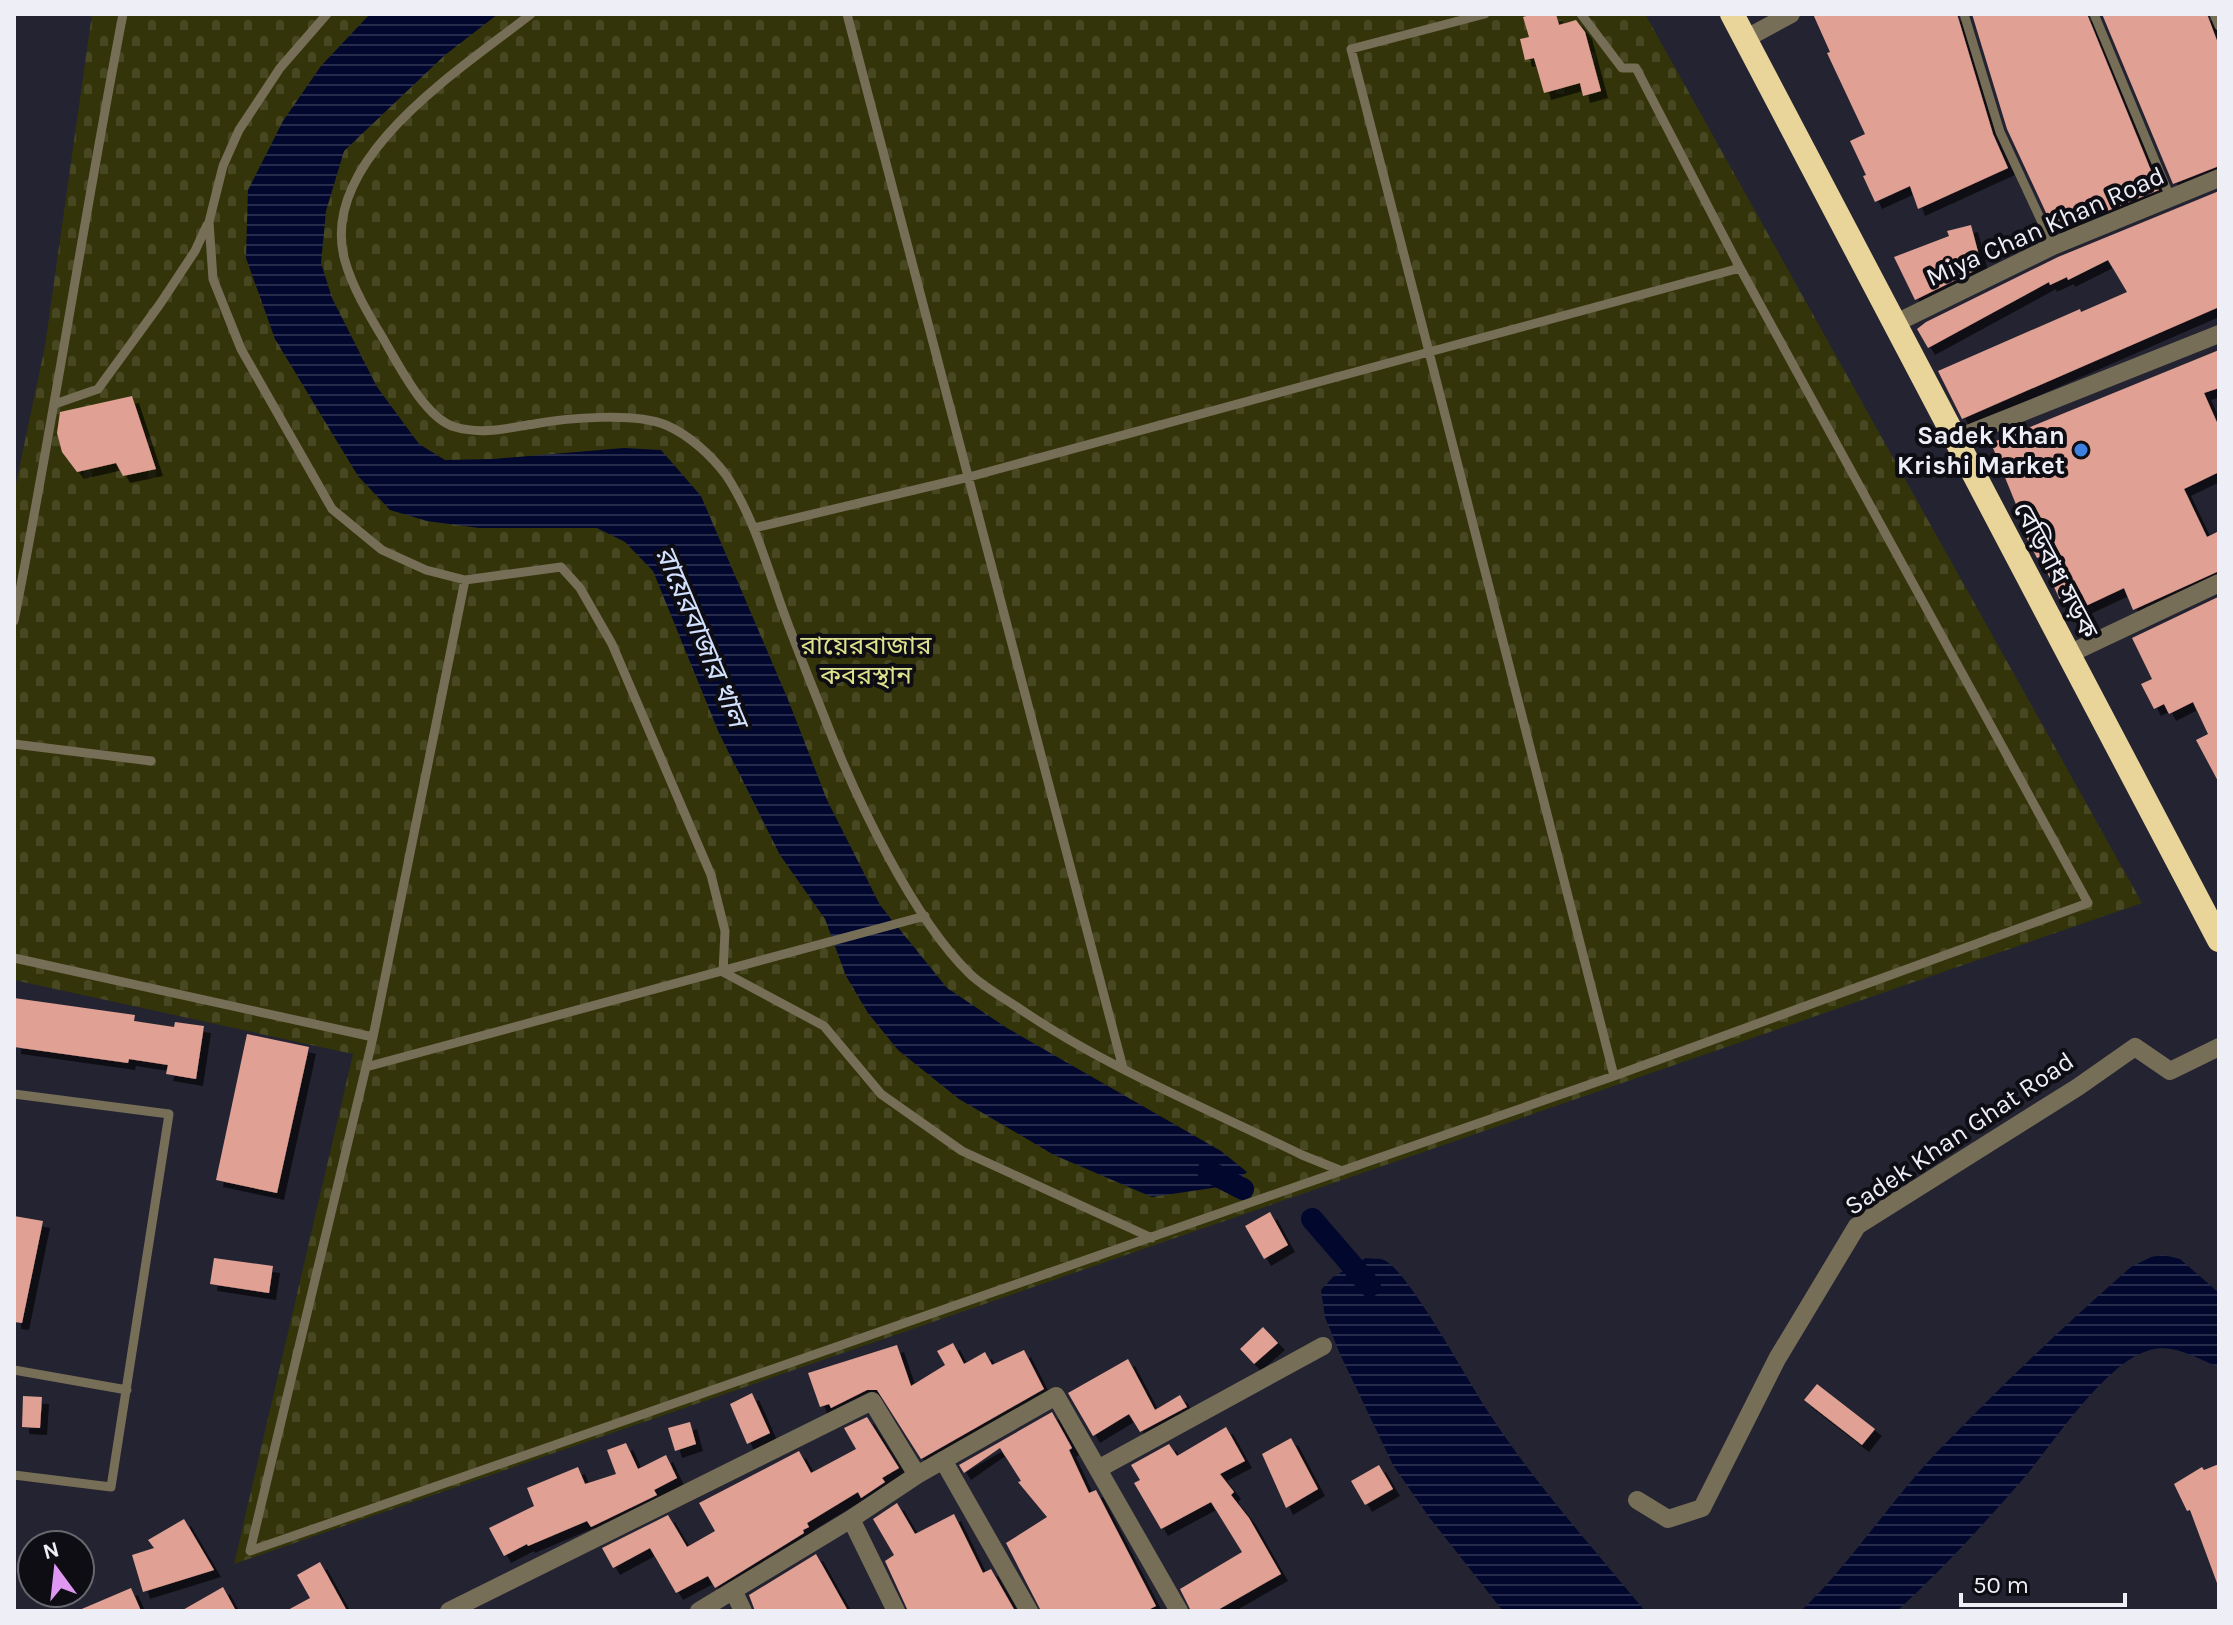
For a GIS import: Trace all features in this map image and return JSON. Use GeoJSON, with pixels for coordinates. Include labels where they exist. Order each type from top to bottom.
{"type":"FeatureCollection","features":[{"type":"Feature","properties":{"kind":"highway","name":"বেড়িবাধ সড়ক"},"geometry":{"type":"LineString","coordinates":[[1732,14],[2217,929]]}},
{"type":"Feature","properties":{"kind":"street"},"geometry":{"type":"LineString","coordinates":[[1745,39],[1791,14]]}},
{"type":"Feature","properties":{"kind":"street","name":"Miya Chan Khan Road"},"geometry":{"type":"LineString","coordinates":[[1894,324],[2053,246],[2219,178]]}},
{"type":"Feature","properties":{"kind":"street"},"geometry":{"type":"LineString","coordinates":[[1955,439],[2219,334]]}},
{"type":"Feature","properties":{"kind":"street"},"geometry":{"type":"LineString","coordinates":[[2069,654],[2219,583]]}},
{"type":"Feature","properties":{"kind":"street","name":"Sadek Khan Ghat Road"},"geometry":{"type":"LineString","coordinates":[[1637,1500],[1668,1519],[1702,1508],[1777,1359],[1857,1226],[2078,1087],[2135,1047],[2170,1071],[2219,1047]]}},
{"type":"Feature","properties":{"kind":"street"},"geometry":{"type":"LineString","coordinates":[[1098,1469],[1323,1346]]}},
{"type":"Feature","properties":{"kind":"street"},"geometry":{"type":"LineString","coordinates":[[699,1611],[734,1592],[917,1475],[1056,1396],[1179,1611]]}},
{"type":"Feature","properties":{"kind":"street"},"geometry":{"type":"LineString","coordinates":[[449,1611],[872,1401],[917,1475]]}},
{"type":"Feature","properties":{"kind":"street"},"geometry":{"type":"LineString","coordinates":[[943,1460],[1029,1611]]}},
{"type":"Feature","properties":{"kind":"street"},"geometry":{"type":"LineString","coordinates":[[851,1519],[896,1611]]}},
{"type":"Feature","properties":{"kind":"street"},"geometry":{"type":"LineString","coordinates":[[734,1592],[743,1611]]}},
{"type":"Feature","properties":{"kind":"lane"},"geometry":{"type":"LineString","coordinates":[[14,621],[55,404],[92,173],[123,14]]}},
{"type":"Feature","properties":{"kind":"lane"},"geometry":{"type":"LineString","coordinates":[[55,404],[98,389],[160,304],[195,251],[209,222],[223,166],[239,130],[280,68],[327,14]]}},
{"type":"Feature","properties":{"kind":"lane"},"geometry":{"type":"LineString","coordinates":[[531,14],[411,110],[371,152],[349,192],[342,222],[344,258],[364,307],[399,366],[430,410],[451,426],[482,432],[595,418],[662,423],[693,440],[725,474],[754,528],[847,774],[944,945],[972,976],[1059,1035],[1302,1155],[1342,1171]]}},
{"type":"Feature","properties":{"kind":"lane"},"geometry":{"type":"LineString","coordinates":[[847,14],[1123,1068]]}},
{"type":"Feature","properties":{"kind":"lane"},"geometry":{"type":"LineString","coordinates":[[1485,14],[1351,49],[1614,1076]]}},
{"type":"Feature","properties":{"kind":"lane"},"geometry":{"type":"LineString","coordinates":[[465,580],[373,1037],[250,1551],[1614,1076],[2088,903],[1740,268],[1636,68],[1622,68],[1581,14]]}},
{"type":"Feature","properties":{"kind":"lane"},"geometry":{"type":"LineString","coordinates":[[1964,14],[2000,132],[2053,246]]}},
{"type":"Feature","properties":{"kind":"lane"},"geometry":{"type":"LineString","coordinates":[[2094,14],[2170,197]]}},
{"type":"Feature","properties":{"kind":"lane"},"geometry":{"type":"LineString","coordinates":[[2214,14],[2219,26]]}},
{"type":"Feature","properties":{"kind":"lane"},"geometry":{"type":"LineString","coordinates":[[209,222],[213,279],[241,349],[332,509],[382,550],[426,570],[465,580],[561,567],[580,588],[612,644],[711,875],[725,931],[723,972]]}},
{"type":"Feature","properties":{"kind":"lane"},"geometry":{"type":"LineString","coordinates":[[754,528],[969,477],[1740,268]]}},
{"type":"Feature","properties":{"kind":"lane"},"geometry":{"type":"LineString","coordinates":[[14,744],[151,761]]}},
{"type":"Feature","properties":{"kind":"lane"},"geometry":{"type":"LineString","coordinates":[[366,1067],[925,916]]}},
{"type":"Feature","properties":{"kind":"lane"},"geometry":{"type":"LineString","coordinates":[[14,958],[373,1037]]}},
{"type":"Feature","properties":{"kind":"lane"},"geometry":{"type":"LineString","coordinates":[[723,972],[824,1026],[881,1094],[962,1151],[1152,1238]]}},
{"type":"Feature","properties":{"kind":"lane"},"geometry":{"type":"LineString","coordinates":[[14,1094],[169,1114],[111,1487],[14,1475]]}},
{"type":"Feature","properties":{"kind":"lane"},"geometry":{"type":"LineString","coordinates":[[14,1370],[127,1390]]}},
{"type":"Feature","properties":{"kind":"green space","name":"রায়েরবাজার কবরস্থান"},"geometry":{"type":"Polygon","coordinates":[[[92,14],[1645,14],[2142,903],[234,1564],[353,1054],[14,980],[14,493],[45,346],[92,14]]]}},
{"type":"Feature","properties":{"kind":"water"},"geometry":{"type":"Polygon","coordinates":[[[370,14],[498,14],[445,55],[344,151],[326,211],[321,263],[332,298],[377,387],[419,444],[445,460],[624,448],[661,450],[701,496],[789,702],[827,800],[880,905],[947,988],[1007,1028],[1221,1151],[1247,1172],[1232,1185],[1152,1197],[1054,1155],[959,1099],[898,1050],[868,1013],[846,976],[825,919],[780,855],[719,733],[653,571],[625,542],[597,528],[479,528],[427,521],[390,510],[358,476],[275,339],[246,258],[248,190],[283,121],[321,66],[370,14]]]}},
{"type":"Feature","properties":{"kind":"water"},"geometry":{"type":"Polygon","coordinates":[[[2163,1255],[2180,1259],[2219,1293],[2219,1367],[2186,1353],[2159,1348],[2133,1358],[2098,1387],[1993,1513],[1897,1611],[1801,1611],[1918,1472],[2007,1382],[2131,1267],[2163,1255]]]}},
{"type":"Feature","properties":{"kind":"water"},"geometry":{"type":"Polygon","coordinates":[[[1366,1258],[1384,1260],[1404,1279],[1508,1441],[1645,1611],[1503,1611],[1429,1517],[1393,1465],[1325,1317],[1321,1290],[1333,1277],[1366,1258]]]}},
{"type":"Feature","properties":{"kind":"building"},"geometry":{"type":"Polygon","coordinates":[[[1556,14],[1559,25],[1576,20],[1585,32],[1601,91],[1583,96],[1580,83],[1544,93],[1534,58],[1525,60],[1520,39],[1529,37],[1523,17],[1556,14]]]}},
{"type":"Feature","properties":{"kind":"building"},"geometry":{"type":"Polygon","coordinates":[[[1813,14],[1957,14],[1993,134],[2008,168],[1918,209],[1910,186],[1875,202],[1850,141],[1865,134],[1827,53],[1830,52],[1813,14]]]}},
{"type":"Feature","properties":{"kind":"building"},"geometry":{"type":"Polygon","coordinates":[[[1972,14],[2087,14],[2159,190],[2055,232],[2007,129],[1972,14]]]}},
{"type":"Feature","properties":{"kind":"building"},"geometry":{"type":"Polygon","coordinates":[[[2102,14],[2207,14],[2219,46],[2219,166],[2173,184],[2102,14]]]}},
{"type":"Feature","properties":{"kind":"building"},"geometry":{"type":"Polygon","coordinates":[[[2219,191],[2219,307],[1962,419],[1938,371],[2080,309],[2081,312],[2127,292],[2108,260],[2068,280],[2067,277],[2050,285],[2049,282],[1928,348],[1917,329],[2058,257],[2219,191]]]}},
{"type":"Feature","properties":{"kind":"building"},"geometry":{"type":"Polygon","coordinates":[[[1971,225],[1982,267],[1915,300],[1894,257],[1949,236],[1947,231],[1971,225]]]}},
{"type":"Feature","properties":{"kind":"building"},"geometry":{"type":"Polygon","coordinates":[[[2219,350],[2219,388],[2204,393],[2219,427],[2219,472],[2184,489],[2207,537],[2219,531],[2219,571],[2133,610],[2124,588],[2073,612],[2067,599],[2061,602],[2040,557],[2037,558],[2023,531],[2026,529],[1991,443],[2219,350]]]}},
{"type":"Feature","properties":{"kind":"building"},"geometry":{"type":"Polygon","coordinates":[[[132,396],[156,469],[123,476],[116,463],[77,472],[62,452],[57,433],[60,412],[132,396]]]}},
{"type":"Feature","properties":{"kind":"building"},"geometry":{"type":"Polygon","coordinates":[[[2218,597],[2219,783],[2196,740],[2208,734],[2193,702],[2169,714],[2164,704],[2154,709],[2141,684],[2152,679],[2132,638],[2218,597]]]}},
{"type":"Feature","properties":{"kind":"building"},"geometry":{"type":"Polygon","coordinates":[[[14,998],[135,1015],[134,1021],[174,1027],[175,1022],[204,1026],[196,1079],[166,1074],[168,1065],[129,1059],[128,1063],[14,1047],[14,998]]]}},
{"type":"Feature","properties":{"kind":"building"},"geometry":{"type":"Polygon","coordinates":[[[247,1034],[309,1047],[277,1193],[216,1180],[247,1034]]]}},
{"type":"Feature","properties":{"kind":"building"},"geometry":{"type":"Polygon","coordinates":[[[1270,1212],[1288,1245],[1264,1259],[1245,1226],[1270,1212]]]}},
{"type":"Feature","properties":{"kind":"building"},"geometry":{"type":"Polygon","coordinates":[[[14,1216],[43,1221],[22,1323],[14,1322],[14,1216]]]}},
{"type":"Feature","properties":{"kind":"building"},"geometry":{"type":"Polygon","coordinates":[[[214,1258],[273,1266],[269,1293],[210,1284],[214,1258]]]}},
{"type":"Feature","properties":{"kind":"building"},"geometry":{"type":"Polygon","coordinates":[[[1263,1327],[1278,1343],[1254,1364],[1240,1349],[1263,1327]]]}},
{"type":"Feature","properties":{"kind":"building"},"geometry":{"type":"Polygon","coordinates":[[[953,1343],[964,1364],[985,1352],[992,1365],[1024,1350],[1044,1389],[921,1459],[877,1390],[867,1390],[831,1408],[829,1404],[820,1407],[808,1373],[897,1345],[911,1386],[945,1365],[937,1351],[953,1343]]]}},
{"type":"Feature","properties":{"kind":"building"},"geometry":{"type":"Polygon","coordinates":[[[1128,1359],[1155,1410],[1180,1395],[1187,1407],[1140,1432],[1129,1414],[1093,1436],[1068,1393],[1128,1359]]]}},
{"type":"Feature","properties":{"kind":"building"},"geometry":{"type":"Polygon","coordinates":[[[1817,1384],[1875,1429],[1862,1445],[1804,1400],[1817,1384]]]}},
{"type":"Feature","properties":{"kind":"building"},"geometry":{"type":"Polygon","coordinates":[[[752,1393],[770,1433],[747,1444],[730,1404],[752,1393]]]}},
{"type":"Feature","properties":{"kind":"building"},"geometry":{"type":"Polygon","coordinates":[[[23,1396],[42,1397],[40,1428],[22,1427],[23,1396]]]}},
{"type":"Feature","properties":{"kind":"building"},"geometry":{"type":"Polygon","coordinates":[[[1052,1412],[1072,1448],[1069,1450],[1089,1493],[1096,1490],[1156,1606],[1146,1611],[1041,1611],[1006,1543],[1047,1517],[1018,1482],[1021,1481],[1000,1448],[964,1473],[959,1465],[1052,1412]]]}},
{"type":"Feature","properties":{"kind":"building"},"geometry":{"type":"Polygon","coordinates":[[[867,1417],[899,1468],[882,1478],[885,1482],[861,1498],[858,1492],[807,1523],[809,1527],[803,1530],[804,1533],[715,1588],[708,1576],[676,1593],[650,1548],[613,1568],[602,1548],[668,1515],[687,1547],[715,1531],[699,1503],[799,1451],[811,1473],[856,1449],[844,1428],[867,1417]]]}},
{"type":"Feature","properties":{"kind":"building"},"geometry":{"type":"Polygon","coordinates":[[[690,1422],[696,1444],[675,1451],[668,1428],[690,1422]]]}},
{"type":"Feature","properties":{"kind":"building"},"geometry":{"type":"Polygon","coordinates":[[[1226,1427],[1245,1461],[1220,1474],[1234,1492],[1231,1495],[1249,1518],[1281,1574],[1216,1611],[1191,1611],[1180,1589],[1242,1552],[1211,1502],[1161,1529],[1134,1483],[1140,1480],[1131,1465],[1169,1444],[1177,1456],[1226,1427]]]}},
{"type":"Feature","properties":{"kind":"building"},"geometry":{"type":"Polygon","coordinates":[[[1291,1438],[1318,1489],[1286,1508],[1262,1454],[1291,1438]]]}},
{"type":"Feature","properties":{"kind":"building"},"geometry":{"type":"Polygon","coordinates":[[[626,1443],[638,1469],[666,1455],[677,1478],[654,1490],[657,1495],[591,1527],[587,1521],[504,1556],[489,1528],[534,1506],[527,1488],[578,1467],[585,1484],[616,1474],[607,1450],[626,1443]]]}},
{"type":"Feature","properties":{"kind":"building"},"geometry":{"type":"Polygon","coordinates":[[[2219,1464],[2217,1583],[2190,1510],[2187,1511],[2174,1484],[2202,1467],[2204,1470],[2219,1464]]]}},
{"type":"Feature","properties":{"kind":"building"},"geometry":{"type":"Polygon","coordinates":[[[1379,1465],[1393,1489],[1365,1505],[1351,1481],[1379,1465]]]}},
{"type":"Feature","properties":{"kind":"building"},"geometry":{"type":"Polygon","coordinates":[[[897,1503],[915,1534],[954,1514],[983,1573],[991,1569],[1015,1611],[908,1611],[885,1561],[894,1555],[873,1519],[897,1503]]]}},
{"type":"Feature","properties":{"kind":"building"},"geometry":{"type":"Polygon","coordinates":[[[184,1519],[214,1570],[143,1592],[132,1555],[154,1548],[148,1540],[184,1519]]]}},
{"type":"Feature","properties":{"kind":"building"},"geometry":{"type":"Polygon","coordinates":[[[816,1554],[848,1611],[755,1611],[749,1595],[816,1554]]]}},
{"type":"Feature","properties":{"kind":"building"},"geometry":{"type":"Polygon","coordinates":[[[320,1562],[347,1611],[286,1611],[310,1598],[297,1575],[320,1562]]]}},
{"type":"Feature","properties":{"kind":"building"},"geometry":{"type":"Polygon","coordinates":[[[223,1587],[236,1611],[181,1611],[223,1587]]]}},
{"type":"Feature","properties":{"kind":"building"},"geometry":{"type":"Polygon","coordinates":[[[131,1588],[141,1611],[77,1611],[96,1609],[96,1603],[131,1588]]]}},
{"type":"Feature","properties":{"kind":"waterway","name":"রায়েরবাজার খাল"},"geometry":{"type":"LineString","coordinates":[[1208,1171],[1243,1189]]}},
{"type":"Feature","properties":{"kind":"waterway"},"geometry":{"type":"LineString","coordinates":[[1312,1219],[1370,1286]]}},
{"type":"Feature","properties":{"kind":"place","name":"Sadek Khan Krishi Market"},"geometry":{"type":"Point","coordinates":[2081,450]}}]}
